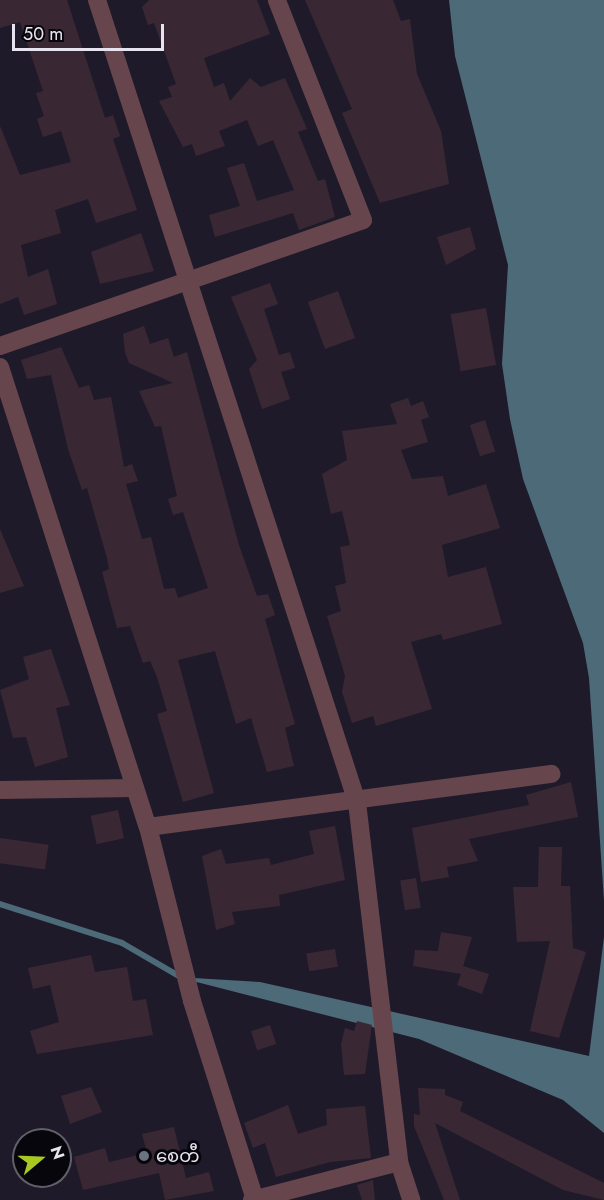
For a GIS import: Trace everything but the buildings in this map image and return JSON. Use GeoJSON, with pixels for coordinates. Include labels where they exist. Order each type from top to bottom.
{"type":"FeatureCollection","features":[{"type":"Feature","properties":{"kind":"street"},"geometry":{"type":"LineString","coordinates":[[97,0],[192,283],[357,802],[385,1009],[399,1162],[411,1200]]}},
{"type":"Feature","properties":{"kind":"street"},"geometry":{"type":"LineString","coordinates":[[0,346],[192,283],[363,220],[277,0]]}},
{"type":"Feature","properties":{"kind":"street"},"geometry":{"type":"LineString","coordinates":[[0,368],[148,827],[192,1001],[254,1200],[399,1162]]}},
{"type":"Feature","properties":{"kind":"street"},"geometry":{"type":"LineString","coordinates":[[148,827],[357,802],[552,774]]}},
{"type":"Feature","properties":{"kind":"street"},"geometry":{"type":"LineString","coordinates":[[0,790],[135,788]]}},
{"type":"Feature","properties":{"kind":"water"},"geometry":{"type":"Polygon","coordinates":[[[449,0],[604,0],[604,901],[589,678],[583,643],[523,479],[510,419],[502,364],[508,265],[455,56],[449,0]]]}},
{"type":"Feature","properties":{"kind":"water"},"geometry":{"type":"Polygon","coordinates":[[[604,937],[604,1133],[563,1100],[419,1039],[177,977],[260,982],[589,1056],[604,937]]]}},
{"type":"Feature","properties":{"kind":"waterway"},"geometry":{"type":"LineString","coordinates":[[0,904],[122,943],[184,979]]}},
{"type":"Feature","properties":{"kind":"place","name":"စေတီ"},"geometry":{"type":"Point","coordinates":[144,1156]}}]}
